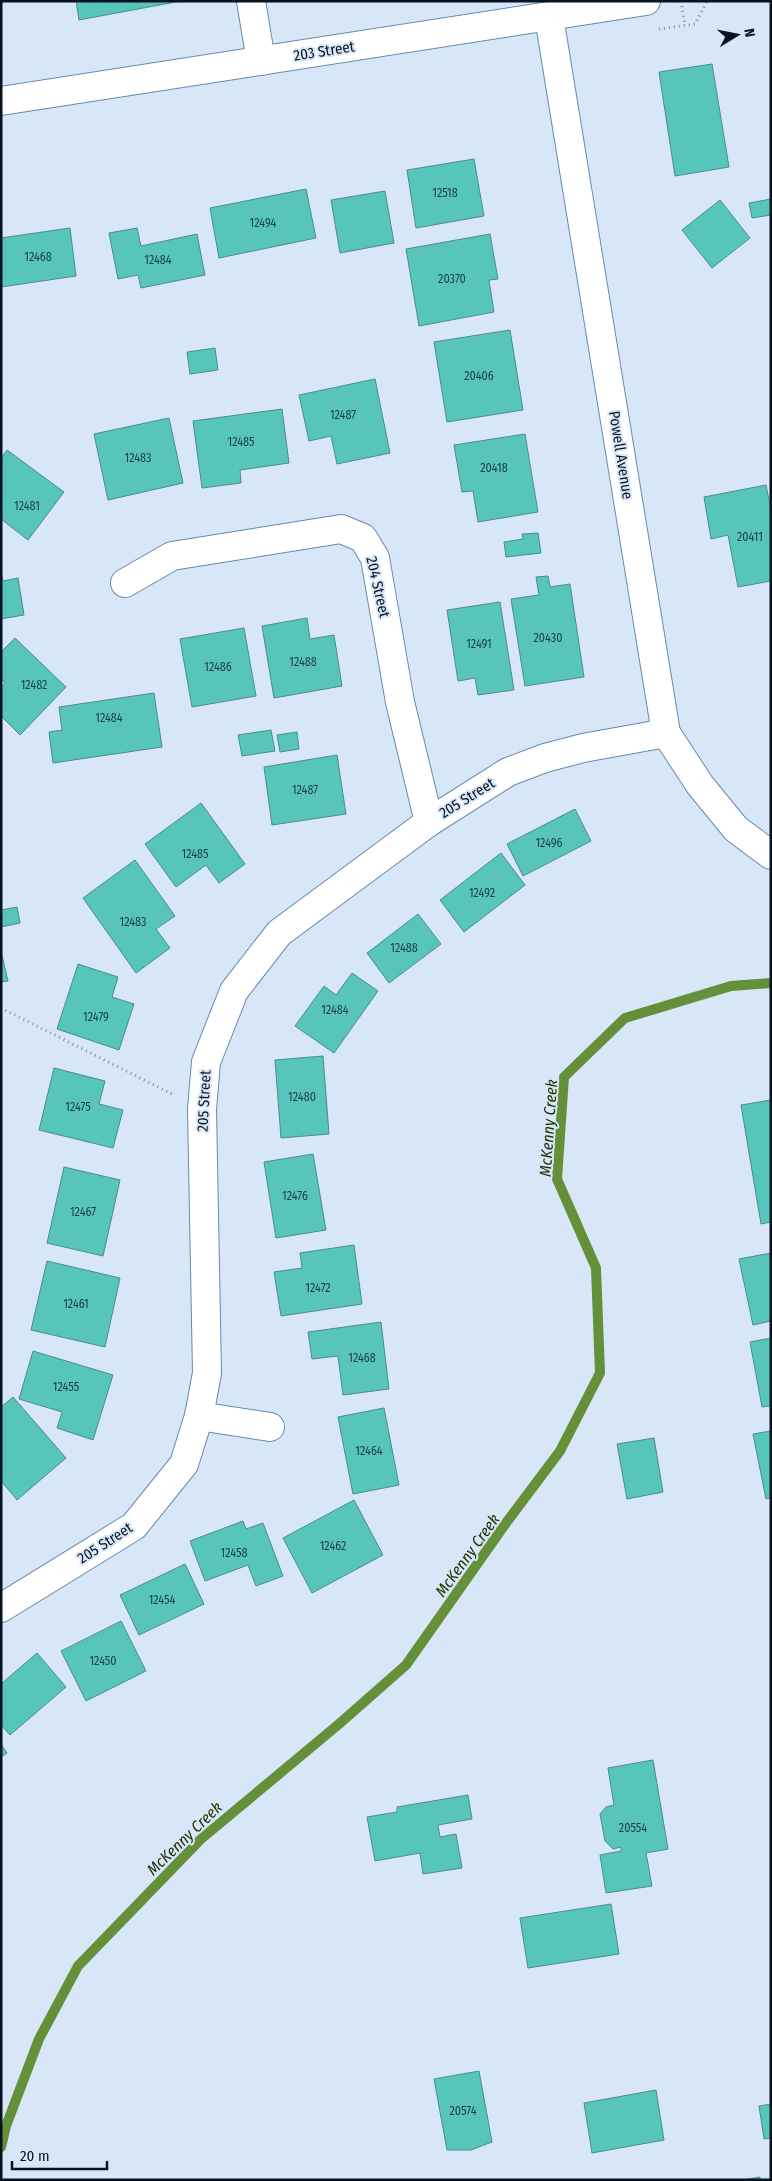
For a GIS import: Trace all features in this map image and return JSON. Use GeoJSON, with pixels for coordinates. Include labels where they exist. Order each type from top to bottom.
{"type":"FeatureCollection","features":[{"type":"Feature","properties":{"kind":"street"},"geometry":{"type":"LineString","coordinates":[[251,1],[261,61]]}},
{"type":"Feature","properties":{"kind":"street","name":"203 Street"},"geometry":{"type":"LineString","coordinates":[[1,101],[646,1]]}},
{"type":"Feature","properties":{"kind":"street","name":"Powell Avenue"},"geometry":{"type":"LineString","coordinates":[[549,17],[666,733],[700,785],[736,829],[771,855]]}},
{"type":"Feature","properties":{"kind":"street","name":"204 Street"},"geometry":{"type":"LineString","coordinates":[[125,583],[172,556],[341,529],[363,538],[375,558],[400,702],[429,822]]}},
{"type":"Feature","properties":{"kind":"street","name":"205 Street"},"geometry":{"type":"LineString","coordinates":[[1,1608],[134,1526],[184,1464],[199,1416],[207,1373],[202,1108],[206,1062],[234,991],[279,933],[429,822],[508,772],[545,758],[583,748],[666,733]]}},
{"type":"Feature","properties":{"kind":"street"},"geometry":{"type":"LineString","coordinates":[[199,1416],[270,1428]]}},
{"type":"Feature","properties":{"kind":"path"},"geometry":{"type":"LineString","coordinates":[[681,1],[685,25],[695,24],[707,1]]}},
{"type":"Feature","properties":{"kind":"path"},"geometry":{"type":"LineString","coordinates":[[1,1008],[202,1108]]}},
{"type":"Feature","properties":{"kind":"building"},"geometry":{"type":"Polygon","coordinates":[[[76,1],[181,1],[79,20],[76,1]]]}},
{"type":"Feature","properties":{"kind":"building"},"geometry":{"type":"Polygon","coordinates":[[[712,64],[729,167],[675,176],[659,72],[712,64]]]}},
{"type":"Feature","properties":{"kind":"building"},"geometry":{"type":"Polygon","coordinates":[[[474,159],[484,216],[416,228],[407,170],[474,159]]]}},
{"type":"Feature","properties":{"kind":"building"},"geometry":{"type":"Polygon","coordinates":[[[306,189],[316,238],[219,258],[210,208],[306,189]]]}},
{"type":"Feature","properties":{"kind":"building"},"geometry":{"type":"Polygon","coordinates":[[[385,191],[394,243],[340,253],[331,200],[385,191]]]}},
{"type":"Feature","properties":{"kind":"building"},"geometry":{"type":"Polygon","coordinates":[[[771,199],[771,215],[752,218],[749,203],[771,199]]]}},
{"type":"Feature","properties":{"kind":"building"},"geometry":{"type":"Polygon","coordinates":[[[720,200],[750,238],[712,268],[682,230],[720,200]]]}},
{"type":"Feature","properties":{"kind":"building"},"geometry":{"type":"Polygon","coordinates":[[[70,228],[76,276],[1,287],[1,238],[70,228]]]}},
{"type":"Feature","properties":{"kind":"building"},"geometry":{"type":"Polygon","coordinates":[[[137,228],[141,246],[197,234],[205,275],[141,288],[138,275],[118,279],[109,233],[137,228]]]}},
{"type":"Feature","properties":{"kind":"building"},"geometry":{"type":"Polygon","coordinates":[[[490,234],[498,279],[489,280],[494,312],[419,326],[406,249],[490,234]]]}},
{"type":"Feature","properties":{"kind":"building"},"geometry":{"type":"Polygon","coordinates":[[[510,330],[523,410],[447,422],[434,342],[510,330]]]}},
{"type":"Feature","properties":{"kind":"building"},"geometry":{"type":"Polygon","coordinates":[[[215,348],[218,370],[190,374],[187,352],[215,348]]]}},
{"type":"Feature","properties":{"kind":"building"},"geometry":{"type":"Polygon","coordinates":[[[375,379],[390,453],[337,464],[331,436],[309,441],[299,395],[375,379]]]}},
{"type":"Feature","properties":{"kind":"building"},"geometry":{"type":"Polygon","coordinates":[[[282,409],[289,463],[240,470],[241,483],[202,488],[193,421],[282,409]]]}},
{"type":"Feature","properties":{"kind":"building"},"geometry":{"type":"Polygon","coordinates":[[[169,418],[183,483],[108,500],[94,434],[169,418]]]}},
{"type":"Feature","properties":{"kind":"building"},"geometry":{"type":"Polygon","coordinates":[[[525,434],[538,512],[478,522],[473,491],[462,492],[454,445],[525,434]]]}},
{"type":"Feature","properties":{"kind":"building"},"geometry":{"type":"Polygon","coordinates":[[[7,450],[64,492],[28,540],[1,519],[1,458],[7,450]]]}},
{"type":"Feature","properties":{"kind":"building"},"geometry":{"type":"Polygon","coordinates":[[[766,485],[771,510],[771,581],[738,587],[728,535],[711,539],[704,497],[766,485]]]}},
{"type":"Feature","properties":{"kind":"building"},"geometry":{"type":"Polygon","coordinates":[[[538,533],[541,553],[506,557],[504,542],[523,539],[522,534],[538,533]]]}},
{"type":"Feature","properties":{"kind":"building"},"geometry":{"type":"Polygon","coordinates":[[[1,572],[3,581],[18,578],[24,615],[1,619],[1,572]]]}},
{"type":"Feature","properties":{"kind":"building"},"geometry":{"type":"Polygon","coordinates":[[[548,576],[550,587],[570,584],[584,677],[525,686],[511,599],[539,595],[536,577],[548,576]]]}},
{"type":"Feature","properties":{"kind":"building"},"geometry":{"type":"Polygon","coordinates":[[[500,602],[514,690],[478,695],[475,678],[458,681],[447,610],[500,602]]]}},
{"type":"Feature","properties":{"kind":"building"},"geometry":{"type":"Polygon","coordinates":[[[307,618],[310,639],[334,635],[342,686],[274,698],[262,626],[307,618]]]}},
{"type":"Feature","properties":{"kind":"building"},"geometry":{"type":"Polygon","coordinates":[[[244,628],[256,696],[192,707],[180,639],[244,628]]]}},
{"type":"Feature","properties":{"kind":"building"},"geometry":{"type":"Polygon","coordinates":[[[15,638],[66,687],[20,735],[1,716],[1,688],[5,683],[1,679],[1,652],[15,638]]]}},
{"type":"Feature","properties":{"kind":"building"},"geometry":{"type":"Polygon","coordinates":[[[154,693],[162,747],[53,763],[49,732],[62,730],[59,707],[154,693]]]}},
{"type":"Feature","properties":{"kind":"building"},"geometry":{"type":"Polygon","coordinates":[[[271,730],[275,751],[242,756],[238,735],[271,730]]]}},
{"type":"Feature","properties":{"kind":"building"},"geometry":{"type":"Polygon","coordinates":[[[297,732],[299,749],[280,752],[277,735],[297,732]]]}},
{"type":"Feature","properties":{"kind":"building"},"geometry":{"type":"Polygon","coordinates":[[[337,755],[346,814],[272,825],[264,767],[337,755]]]}},
{"type":"Feature","properties":{"kind":"building"},"geometry":{"type":"Polygon","coordinates":[[[201,803],[245,864],[219,883],[206,865],[176,887],[145,844],[201,803]]]}},
{"type":"Feature","properties":{"kind":"building"},"geometry":{"type":"Polygon","coordinates":[[[575,809],[591,841],[523,876],[507,844],[575,809]]]}},
{"type":"Feature","properties":{"kind":"building"},"geometry":{"type":"Polygon","coordinates":[[[501,853],[525,885],[464,932],[440,900],[501,853]]]}},
{"type":"Feature","properties":{"kind":"building"},"geometry":{"type":"Polygon","coordinates":[[[135,860],[175,916],[156,929],[170,948],[136,973],[83,898],[135,860]]]}},
{"type":"Feature","properties":{"kind":"building"},"geometry":{"type":"Polygon","coordinates":[[[17,907],[20,923],[1,927],[1,910],[17,907]]]}},
{"type":"Feature","properties":{"kind":"building"},"geometry":{"type":"Polygon","coordinates":[[[418,914],[441,944],[389,983],[367,953],[418,914]]]}},
{"type":"Feature","properties":{"kind":"building"},"geometry":{"type":"Polygon","coordinates":[[[1,951],[8,981],[1,982],[1,951]]]}},
{"type":"Feature","properties":{"kind":"building"},"geometry":{"type":"Polygon","coordinates":[[[78,964],[118,977],[112,997],[134,1004],[119,1050],[57,1029],[78,964]]]}},
{"type":"Feature","properties":{"kind":"building"},"geometry":{"type":"Polygon","coordinates":[[[352,973],[378,991],[334,1053],[295,1026],[324,986],[336,995],[352,973]]]}},
{"type":"Feature","properties":{"kind":"building"},"geometry":{"type":"Polygon","coordinates":[[[323,1056],[329,1134],[281,1138],[275,1060],[323,1056]]]}},
{"type":"Feature","properties":{"kind":"building"},"geometry":{"type":"Polygon","coordinates":[[[54,1068],[105,1081],[99,1104],[123,1110],[113,1148],[39,1130],[54,1068]]]}},
{"type":"Feature","properties":{"kind":"building"},"geometry":{"type":"Polygon","coordinates":[[[771,1100],[771,1222],[761,1224],[741,1105],[771,1100]]]}},
{"type":"Feature","properties":{"kind":"building"},"geometry":{"type":"Polygon","coordinates":[[[313,1154],[326,1230],[276,1238],[264,1162],[313,1154]]]}},
{"type":"Feature","properties":{"kind":"building"},"geometry":{"type":"Polygon","coordinates":[[[64,1167],[120,1180],[103,1256],[47,1243],[64,1167]]]}},
{"type":"Feature","properties":{"kind":"building"},"geometry":{"type":"Polygon","coordinates":[[[354,1245],[362,1304],[281,1316],[274,1272],[302,1268],[300,1253],[354,1245]]]}},
{"type":"Feature","properties":{"kind":"building"},"geometry":{"type":"Polygon","coordinates":[[[771,1253],[771,1321],[753,1325],[739,1259],[771,1253]]]}},
{"type":"Feature","properties":{"kind":"building"},"geometry":{"type":"Polygon","coordinates":[[[47,1261],[120,1278],[105,1347],[31,1330],[47,1261]]]}},
{"type":"Feature","properties":{"kind":"building"},"geometry":{"type":"Polygon","coordinates":[[[381,1322],[389,1389],[343,1395],[338,1356],[312,1359],[308,1332],[381,1322]]]}},
{"type":"Feature","properties":{"kind":"building"},"geometry":{"type":"Polygon","coordinates":[[[771,1338],[771,1406],[762,1407],[750,1342],[771,1338]]]}},
{"type":"Feature","properties":{"kind":"building"},"geometry":{"type":"Polygon","coordinates":[[[33,1351],[113,1375],[93,1440],[57,1428],[62,1412],[19,1399],[33,1351]]]}},
{"type":"Feature","properties":{"kind":"building"},"geometry":{"type":"Polygon","coordinates":[[[13,1397],[66,1458],[17,1500],[1,1481],[1,1407],[13,1397]]]}},
{"type":"Feature","properties":{"kind":"building"},"geometry":{"type":"Polygon","coordinates":[[[384,1408],[399,1485],[353,1494],[338,1417],[384,1408]]]}},
{"type":"Feature","properties":{"kind":"building"},"geometry":{"type":"Polygon","coordinates":[[[771,1431],[771,1498],[766,1499],[753,1434],[771,1431]]]}},
{"type":"Feature","properties":{"kind":"building"},"geometry":{"type":"Polygon","coordinates":[[[654,1438],[663,1492],[627,1499],[617,1444],[654,1438]]]}},
{"type":"Feature","properties":{"kind":"building"},"geometry":{"type":"Polygon","coordinates":[[[354,1500],[383,1555],[312,1593],[283,1538],[354,1500]]]}},
{"type":"Feature","properties":{"kind":"building"},"geometry":{"type":"Polygon","coordinates":[[[243,1521],[246,1529],[263,1523],[283,1576],[256,1586],[248,1565],[205,1581],[190,1541],[243,1521]]]}},
{"type":"Feature","properties":{"kind":"building"},"geometry":{"type":"Polygon","coordinates":[[[185,1564],[204,1604],[139,1635],[120,1595],[185,1564]]]}},
{"type":"Feature","properties":{"kind":"building"},"geometry":{"type":"Polygon","coordinates":[[[121,1621],[146,1671],[86,1701],[61,1651],[121,1621]]]}},
{"type":"Feature","properties":{"kind":"building"},"geometry":{"type":"Polygon","coordinates":[[[37,1653],[66,1687],[10,1735],[1,1725],[1,1684],[37,1653]]]}},
{"type":"Feature","properties":{"kind":"building"},"geometry":{"type":"Polygon","coordinates":[[[1,1744],[7,1753],[1,1757],[1,1744]]]}},
{"type":"Feature","properties":{"kind":"building"},"geometry":{"type":"Polygon","coordinates":[[[653,1760],[668,1849],[646,1853],[652,1886],[606,1893],[600,1855],[621,1851],[621,1847],[613,1849],[605,1841],[600,1814],[606,1807],[614,1805],[608,1768],[653,1760]]]}},
{"type":"Feature","properties":{"kind":"building"},"geometry":{"type":"Polygon","coordinates":[[[468,1795],[472,1819],[438,1825],[440,1837],[456,1834],[462,1868],[423,1874],[420,1853],[375,1861],[367,1817],[397,1812],[397,1807],[468,1795]]]}},
{"type":"Feature","properties":{"kind":"building"},"geometry":{"type":"Polygon","coordinates":[[[611,1904],[619,1954],[528,1968],[520,1918],[611,1904]]]}},
{"type":"Feature","properties":{"kind":"building"},"geometry":{"type":"Polygon","coordinates":[[[479,2071],[492,2142],[471,2150],[447,2150],[434,2079],[479,2071]]]}},
{"type":"Feature","properties":{"kind":"building"},"geometry":{"type":"Polygon","coordinates":[[[656,2090],[664,2140],[592,2153],[584,2103],[656,2090]]]}},
{"type":"Feature","properties":{"kind":"building"},"geometry":{"type":"Polygon","coordinates":[[[771,2104],[771,2138],[764,2139],[759,2106],[771,2104]]]}},
{"type":"Feature","properties":{"kind":"building"},"geometry":{"type":"Polygon","coordinates":[[[760,2177],[760,2180],[743,2180],[760,2177]]]}},
{"type":"Feature","properties":{"kind":"waterway","name":"McKenny Creek"},"geometry":{"type":"LineString","coordinates":[[1,2147],[6,2126],[39,2039],[78,1966],[201,1839],[339,1724],[406,1665],[506,1523],[560,1451],[600,1373],[596,1268],[557,1179],[564,1077],[625,1018],[731,986],[771,983]]}}]}
